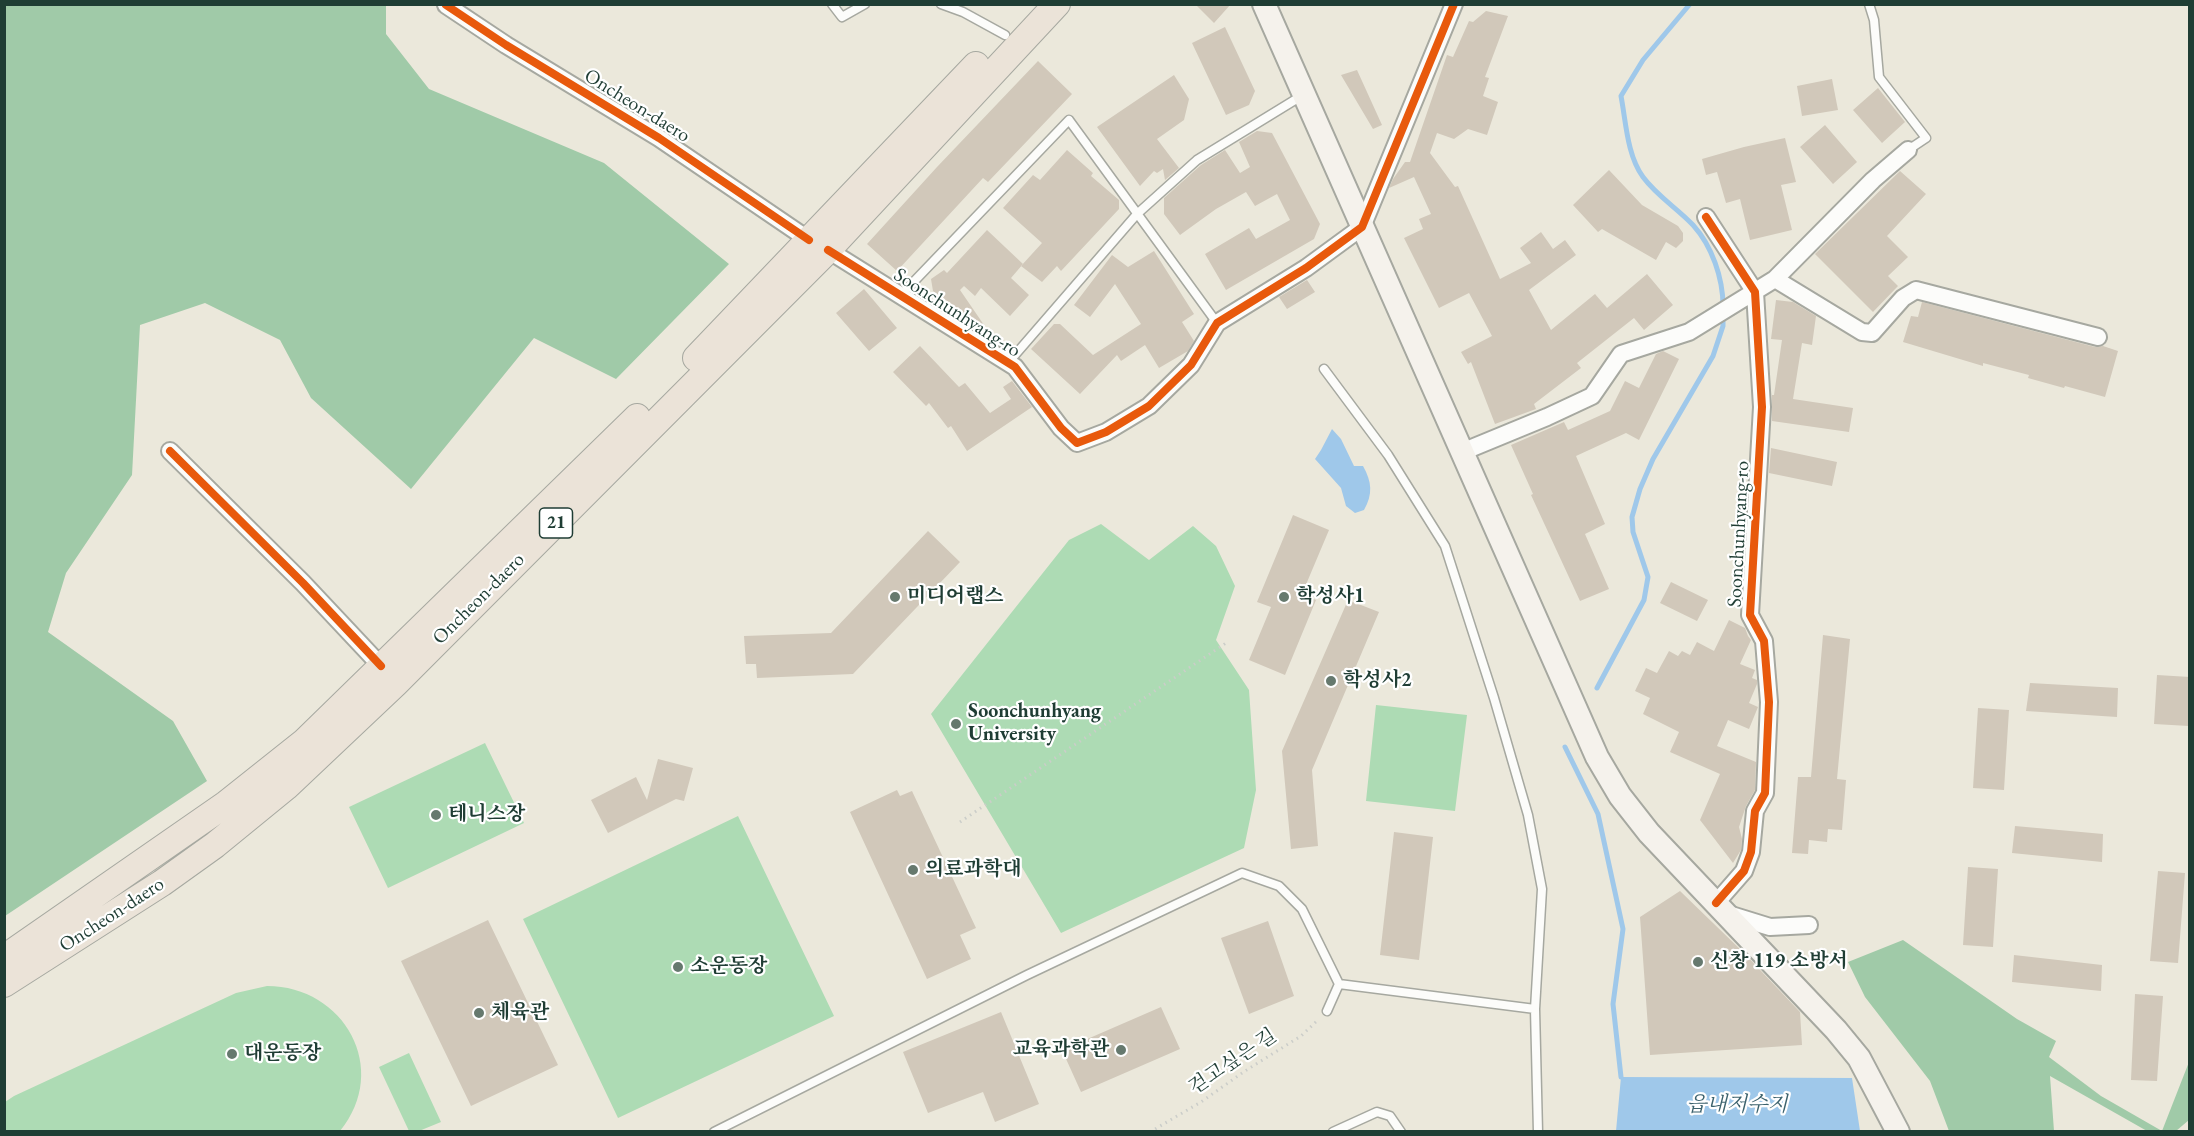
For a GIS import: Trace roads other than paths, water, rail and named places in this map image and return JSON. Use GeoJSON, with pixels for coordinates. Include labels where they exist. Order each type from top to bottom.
{"type":"FeatureCollection","features":[{"type":"Feature","properties":{"kind":"main road","name":"Oncheon-daero"},"geometry":{"type":"LineString","coordinates":[[4,958],[226,804],[304,742],[675,380],[819,245],[1034,4]]}},
{"type":"Feature","properties":{"kind":"main road","name":"Oncheon-daero"},"geometry":{"type":"LineString","coordinates":[[4,984],[162,883],[215,845],[286,787],[395,684],[819,245],[1057,4]]}},
{"type":"Feature","properties":{"kind":"main road"},"geometry":{"type":"LineString","coordinates":[[1264,4],[1597,757],[1620,796],[1649,833],[1781,970],[1859,1058],[1898,1131]]}},
{"type":"Feature","properties":{"kind":"street"},"geometry":{"type":"LineString","coordinates":[[1362,227],[1454,4]]}},
{"type":"Feature","properties":{"kind":"street","name":"Oncheon-daero"},"geometry":{"type":"LineString","coordinates":[[446,5],[506,45],[659,138],[819,245]]}},
{"type":"Feature","properties":{"kind":"street"},"geometry":{"type":"LineString","coordinates":[[1462,452],[1592,396],[1621,354],[1689,332],[1775,279],[1873,180],[1908,150]]}},
{"type":"Feature","properties":{"kind":"street"},"geometry":{"type":"LineString","coordinates":[[1706,217],[1755,292]]}},
{"type":"Feature","properties":{"kind":"street","name":"Soonchunhyang-ro"},"geometry":{"type":"LineString","coordinates":[[819,245],[1015,367],[1060,428],[1077,443],[1106,432],[1149,405],[1191,365],[1217,323],[1306,268],[1362,227]]}},
{"type":"Feature","properties":{"kind":"street"},"geometry":{"type":"LineString","coordinates":[[1775,279],[1862,332],[1872,333],[1903,298],[1916,290],[2098,337]]}},
{"type":"Feature","properties":{"kind":"street","name":"Soonchunhyang-ro"},"geometry":{"type":"LineString","coordinates":[[1721,909],[1744,871],[1751,852],[1755,811],[1765,793],[1769,702],[1765,651],[1764,641],[1750,615],[1762,407],[1755,292]]}},
{"type":"Feature","properties":{"kind":"street"},"geometry":{"type":"LineString","coordinates":[[170,451],[303,583],[381,666]]}},
{"type":"Feature","properties":{"kind":"street"},"geometry":{"type":"LineString","coordinates":[[1721,909],[1770,927],[1809,925]]}},
{"type":"Feature","properties":{"kind":"lane"},"geometry":{"type":"LineString","coordinates":[[832,4],[842,18],[865,4]]}},
{"type":"Feature","properties":{"kind":"lane"},"geometry":{"type":"LineString","coordinates":[[941,4],[963,12],[1005,35]]}},
{"type":"Feature","properties":{"kind":"lane"},"geometry":{"type":"LineString","coordinates":[[1869,4],[1874,20],[1879,77],[1926,138],[1908,150]]}},
{"type":"Feature","properties":{"kind":"lane"},"geometry":{"type":"LineString","coordinates":[[1008,363],[1137,214],[1197,160],[1304,95]]}},
{"type":"Feature","properties":{"kind":"lane"},"geometry":{"type":"LineString","coordinates":[[900,296],[1069,120],[1217,323]]}},
{"type":"Feature","properties":{"kind":"lane"},"geometry":{"type":"LineString","coordinates":[[1324,369],[1388,455],[1445,546],[1494,698],[1528,815],[1542,890],[1535,1009],[1538,1131]]}},
{"type":"Feature","properties":{"kind":"lane"},"geometry":{"type":"LineString","coordinates":[[714,1131],[1027,975],[1242,873],[1279,886],[1302,909],[1339,984]]}},
{"type":"Feature","properties":{"kind":"lane"},"geometry":{"type":"LineString","coordinates":[[1339,984],[1535,1009]]}},
{"type":"Feature","properties":{"kind":"lane"},"geometry":{"type":"LineString","coordinates":[[1327,1011],[1339,984]]}},
{"type":"Feature","properties":{"kind":"lane"},"geometry":{"type":"LineString","coordinates":[[1333,1131],[1377,1112],[1390,1116],[1401,1131]]}},
{"type":"Feature","properties":{"kind":"water"},"geometry":{"type":"Polygon","coordinates":[[[1332,429],[1341,439],[1354,466],[1363,466],[1368,477],[1369,499],[1364,510],[1355,513],[1346,506],[1341,488],[1315,459],[1332,429]]]}},
{"type":"Feature","properties":{"kind":"water","name":"읍내저수지"},"geometry":{"type":"Polygon","coordinates":[[[1621,1077],[1852,1078],[1860,1131],[1616,1131],[1621,1077]]]}},
{"type":"Feature","properties":{"kind":"waterway"},"geometry":{"type":"LineString","coordinates":[[1690,4],[1643,60],[1621,96],[1628,138],[1638,168],[1649,184],[1700,233],[1711,252],[1719,274],[1723,306]]}},
{"type":"Feature","properties":{"kind":"waterway"},"geometry":{"type":"LineString","coordinates":[[1597,688],[1644,600],[1648,577],[1633,532],[1632,517],[1640,489],[1653,459],[1713,356],[1723,326],[1723,316]]}},
{"type":"Feature","properties":{"kind":"waterway"},"geometry":{"type":"LineString","coordinates":[[1565,747],[1598,814],[1623,929],[1613,1004],[1621,1077]]}},
{"type":"Feature","properties":{"kind":"place","name":"미디어랩스"},"geometry":{"type":"Point","coordinates":[895,597]}},
{"type":"Feature","properties":{"kind":"place","name":"학성사1"},"geometry":{"type":"Point","coordinates":[1284,597]}},
{"type":"Feature","properties":{"kind":"place","name":"학성사2"},"geometry":{"type":"Point","coordinates":[1331,681]}},
{"type":"Feature","properties":{"kind":"place","name":"Soonchunhyang University"},"geometry":{"type":"Point","coordinates":[956,724]}},
{"type":"Feature","properties":{"kind":"place","name":"테니스장"},"geometry":{"type":"Point","coordinates":[436,815]}},
{"type":"Feature","properties":{"kind":"place","name":"의료과학대"},"geometry":{"type":"Point","coordinates":[913,870]}},
{"type":"Feature","properties":{"kind":"place","name":"신창 119 소방서"},"geometry":{"type":"Point","coordinates":[1698,962]}},
{"type":"Feature","properties":{"kind":"place","name":"소운동장"},"geometry":{"type":"Point","coordinates":[678,967]}},
{"type":"Feature","properties":{"kind":"place","name":"체육관"},"geometry":{"type":"Point","coordinates":[479,1013]}},
{"type":"Feature","properties":{"kind":"place","name":"교육과학관"},"geometry":{"type":"Point","coordinates":[1121,1050]}},
{"type":"Feature","properties":{"kind":"place","name":"대운동장"},"geometry":{"type":"Point","coordinates":[232,1054]}}]}
